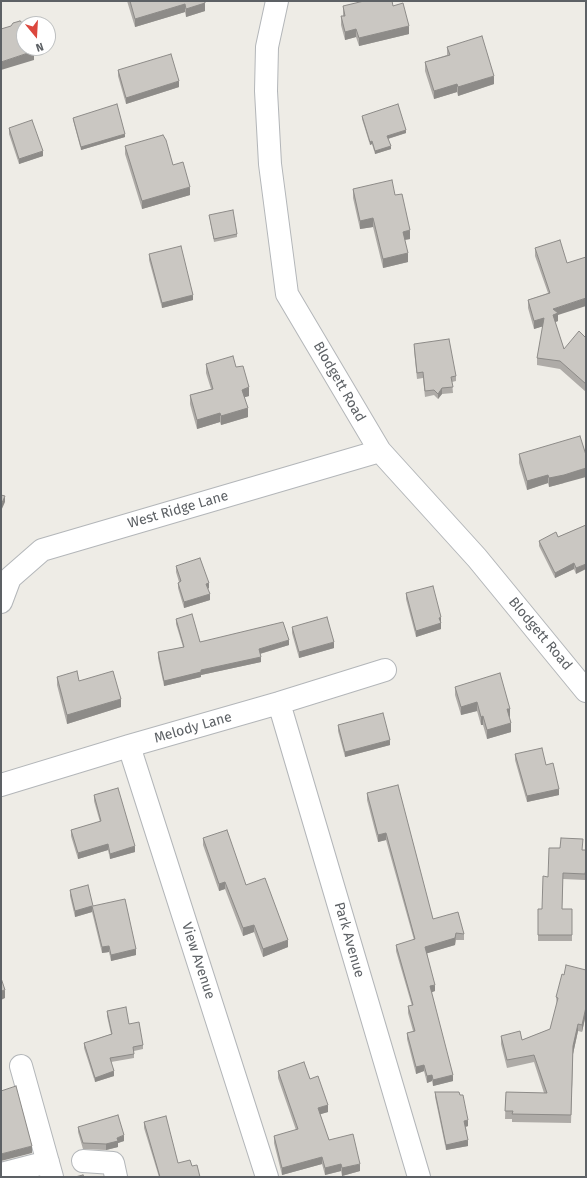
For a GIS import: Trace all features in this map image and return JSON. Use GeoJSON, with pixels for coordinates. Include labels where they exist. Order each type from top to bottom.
{"type":"FeatureCollection","features":[{"type":"Feature","properties":{"kind":"street","name":"Blodgett Road"},"geometry":{"type":"LineString","coordinates":[[277,1],[267,47],[266,91],[270,164],[287,294],[380,451],[477,558],[586,691]]}},
{"type":"Feature","properties":{"kind":"street","name":"West Ridge Lane"},"geometry":{"type":"LineString","coordinates":[[1,602],[10,578],[42,550],[380,451]]}},
{"type":"Feature","properties":{"kind":"street","name":"Melody Lane"},"geometry":{"type":"LineString","coordinates":[[1,785],[279,703],[385,670]]}},
{"type":"Feature","properties":{"kind":"street","name":"Park Avenue"},"geometry":{"type":"LineString","coordinates":[[279,703],[419,1177]]}},
{"type":"Feature","properties":{"kind":"street","name":"View Avenue"},"geometry":{"type":"LineString","coordinates":[[129,746],[267,1177]]}},
{"type":"Feature","properties":{"kind":"street"},"geometry":{"type":"LineString","coordinates":[[1,1174],[50,1169],[21,1066]]}},
{"type":"Feature","properties":{"kind":"street"},"geometry":{"type":"LineString","coordinates":[[84,1161],[113,1164],[116,1177]]}},
{"type":"Feature","properties":{"kind":"building"},"geometry":{"type":"Polygon","coordinates":[[[130,1],[205,1],[205,3],[186,9],[185,4],[135,19],[130,1]]]}},
{"type":"Feature","properties":{"kind":"building"},"geometry":{"type":"Polygon","coordinates":[[[364,1],[392,1],[393,6],[403,3],[409,26],[359,38],[356,29],[345,32],[341,16],[345,16],[343,6],[364,1]]]}},
{"type":"Feature","properties":{"kind":"building"},"geometry":{"type":"Polygon","coordinates":[[[16,22],[16,56],[19,56],[1,62],[1,29],[11,26],[16,22]]]}},
{"type":"Feature","properties":{"kind":"building"},"geometry":{"type":"Polygon","coordinates":[[[482,36],[494,76],[458,87],[457,84],[434,91],[425,62],[450,55],[447,47],[482,36]]]}},
{"type":"Feature","properties":{"kind":"building"},"geometry":{"type":"Polygon","coordinates":[[[171,54],[179,81],[126,98],[118,70],[171,54]]]}},
{"type":"Feature","properties":{"kind":"building"},"geometry":{"type":"Polygon","coordinates":[[[117,104],[125,134],[81,147],[73,118],[117,104]]]}},
{"type":"Feature","properties":{"kind":"building"},"geometry":{"type":"Polygon","coordinates":[[[398,104],[406,130],[387,136],[391,146],[375,151],[372,141],[370,142],[362,116],[398,104]]]}},
{"type":"Feature","properties":{"kind":"building"},"geometry":{"type":"Polygon","coordinates":[[[32,120],[43,151],[19,159],[9,128],[32,120]]]}},
{"type":"Feature","properties":{"kind":"building"},"geometry":{"type":"Polygon","coordinates":[[[163,135],[166,140],[173,165],[183,162],[190,187],[142,201],[125,146],[163,135]]]}},
{"type":"Feature","properties":{"kind":"building"},"geometry":{"type":"Polygon","coordinates":[[[392,180],[395,195],[402,194],[410,230],[403,232],[408,253],[383,259],[373,218],[360,221],[353,189],[392,180]]]}},
{"type":"Feature","properties":{"kind":"building"},"geometry":{"type":"Polygon","coordinates":[[[233,210],[237,234],[214,239],[209,215],[233,210]]]}},
{"type":"Feature","properties":{"kind":"building"},"geometry":{"type":"Polygon","coordinates":[[[560,240],[567,263],[586,257],[586,298],[553,309],[558,313],[553,315],[564,349],[579,331],[586,338],[586,384],[560,361],[537,358],[544,318],[534,321],[528,300],[550,293],[535,248],[560,240]]]}},
{"type":"Feature","properties":{"kind":"building"},"geometry":{"type":"Polygon","coordinates":[[[181,246],[193,295],[162,303],[149,254],[181,246]]]}},
{"type":"Feature","properties":{"kind":"building"},"geometry":{"type":"Polygon","coordinates":[[[449,339],[456,376],[451,377],[453,387],[442,388],[438,394],[434,390],[425,391],[423,372],[417,373],[414,344],[449,339]]]}},
{"type":"Feature","properties":{"kind":"building"},"geometry":{"type":"Polygon","coordinates":[[[233,356],[236,367],[243,366],[249,387],[242,390],[248,408],[221,416],[220,413],[197,420],[190,395],[213,389],[206,364],[233,356]]]}},
{"type":"Feature","properties":{"kind":"building"},"geometry":{"type":"Polygon","coordinates":[[[580,436],[586,455],[586,468],[564,475],[549,478],[548,475],[527,481],[519,454],[580,436]]]}},
{"type":"Feature","properties":{"kind":"building"},"geometry":{"type":"Polygon","coordinates":[[[1,495],[5,496],[1,505],[1,495]]]}},
{"type":"Feature","properties":{"kind":"building"},"geometry":{"type":"Polygon","coordinates":[[[586,525],[586,564],[576,568],[574,563],[555,573],[539,541],[556,532],[558,537],[586,525]]]}},
{"type":"Feature","properties":{"kind":"building"},"geometry":{"type":"Polygon","coordinates":[[[200,558],[209,583],[206,584],[210,594],[184,602],[178,583],[181,581],[176,566],[200,558]]]}},
{"type":"Feature","properties":{"kind":"building"},"geometry":{"type":"Polygon","coordinates":[[[433,586],[441,617],[439,618],[441,623],[416,631],[406,593],[433,586]]]}},
{"type":"Feature","properties":{"kind":"building"},"geometry":{"type":"Polygon","coordinates":[[[192,614],[200,642],[283,622],[289,640],[259,649],[261,657],[201,670],[201,672],[164,681],[158,652],[184,647],[176,619],[192,614]]]}},
{"type":"Feature","properties":{"kind":"building"},"geometry":{"type":"Polygon","coordinates":[[[327,617],[334,642],[299,652],[292,627],[327,617]]]}},
{"type":"Feature","properties":{"kind":"building"},"geometry":{"type":"Polygon","coordinates":[[[77,671],[79,681],[113,671],[121,699],[67,715],[57,677],[77,671]]]}},
{"type":"Feature","properties":{"kind":"building"},"geometry":{"type":"Polygon","coordinates":[[[500,673],[510,709],[507,709],[511,723],[487,730],[483,716],[481,717],[477,702],[461,707],[455,687],[500,673]]]}},
{"type":"Feature","properties":{"kind":"building"},"geometry":{"type":"Polygon","coordinates":[[[383,713],[390,740],[345,752],[338,725],[383,713]]]}},
{"type":"Feature","properties":{"kind":"building"},"geometry":{"type":"Polygon","coordinates":[[[542,748],[546,765],[553,763],[559,789],[527,796],[515,754],[542,748]]]}},
{"type":"Feature","properties":{"kind":"building"},"geometry":{"type":"Polygon","coordinates":[[[398,785],[433,919],[458,912],[464,934],[456,933],[455,938],[425,947],[435,985],[430,986],[453,1075],[433,1080],[432,1075],[427,1076],[424,1065],[416,1067],[407,1033],[415,1031],[408,1006],[413,1005],[396,945],[415,939],[386,833],[378,835],[367,793],[398,785]]]}},
{"type":"Feature","properties":{"kind":"building"},"geometry":{"type":"Polygon","coordinates":[[[118,788],[135,846],[110,854],[108,844],[78,853],[71,830],[101,821],[94,795],[118,788]]]}},
{"type":"Feature","properties":{"kind":"building"},"geometry":{"type":"Polygon","coordinates":[[[227,830],[246,885],[265,878],[288,940],[263,949],[254,925],[243,928],[225,882],[219,884],[203,838],[227,830]]]}},
{"type":"Feature","properties":{"kind":"building"},"geometry":{"type":"Polygon","coordinates":[[[561,838],[583,839],[582,850],[586,850],[585,874],[563,873],[562,909],[572,909],[572,935],[538,935],[538,909],[542,909],[543,876],[548,877],[549,848],[560,848],[561,838]]]}},
{"type":"Feature","properties":{"kind":"building"},"geometry":{"type":"Polygon","coordinates":[[[88,885],[93,906],[125,899],[136,949],[111,955],[109,946],[102,947],[92,906],[75,911],[70,890],[88,885]]]}},
{"type":"Feature","properties":{"kind":"building"},"geometry":{"type":"Polygon","coordinates":[[[566,965],[586,970],[586,1007],[582,1025],[578,1024],[573,1046],[571,1115],[512,1114],[513,1111],[505,1111],[506,1092],[547,1093],[534,1055],[507,1060],[501,1036],[520,1031],[522,1040],[550,1029],[558,998],[556,997],[566,965]]]}},
{"type":"Feature","properties":{"kind":"building"},"geometry":{"type":"Polygon","coordinates":[[[1,978],[5,990],[1,991],[1,978]]]}},
{"type":"Feature","properties":{"kind":"building"},"geometry":{"type":"Polygon","coordinates":[[[126,1007],[129,1024],[139,1022],[143,1045],[133,1047],[134,1054],[110,1058],[114,1071],[95,1078],[84,1043],[112,1034],[107,1011],[126,1007]]]}},
{"type":"Feature","properties":{"kind":"building"},"geometry":{"type":"Polygon","coordinates":[[[304,1062],[310,1079],[318,1076],[328,1105],[318,1108],[329,1140],[353,1134],[360,1164],[342,1168],[341,1164],[325,1168],[322,1157],[282,1168],[274,1136],[298,1129],[278,1071],[304,1062]]]}},
{"type":"Feature","properties":{"kind":"building"},"geometry":{"type":"Polygon","coordinates":[[[16,1086],[32,1146],[1,1154],[1,1091],[16,1086]]]}},
{"type":"Feature","properties":{"kind":"building"},"geometry":{"type":"Polygon","coordinates":[[[435,1092],[459,1092],[460,1095],[463,1095],[468,1120],[464,1121],[468,1140],[446,1145],[435,1092]]]}},
{"type":"Feature","properties":{"kind":"building"},"geometry":{"type":"Polygon","coordinates":[[[118,1115],[124,1135],[117,1138],[118,1141],[106,1144],[83,1143],[78,1127],[118,1115]]]}},
{"type":"Feature","properties":{"kind":"building"},"geometry":{"type":"Polygon","coordinates":[[[166,1116],[178,1163],[190,1160],[192,1166],[197,1165],[200,1177],[160,1177],[144,1122],[166,1116]]]}}]}
